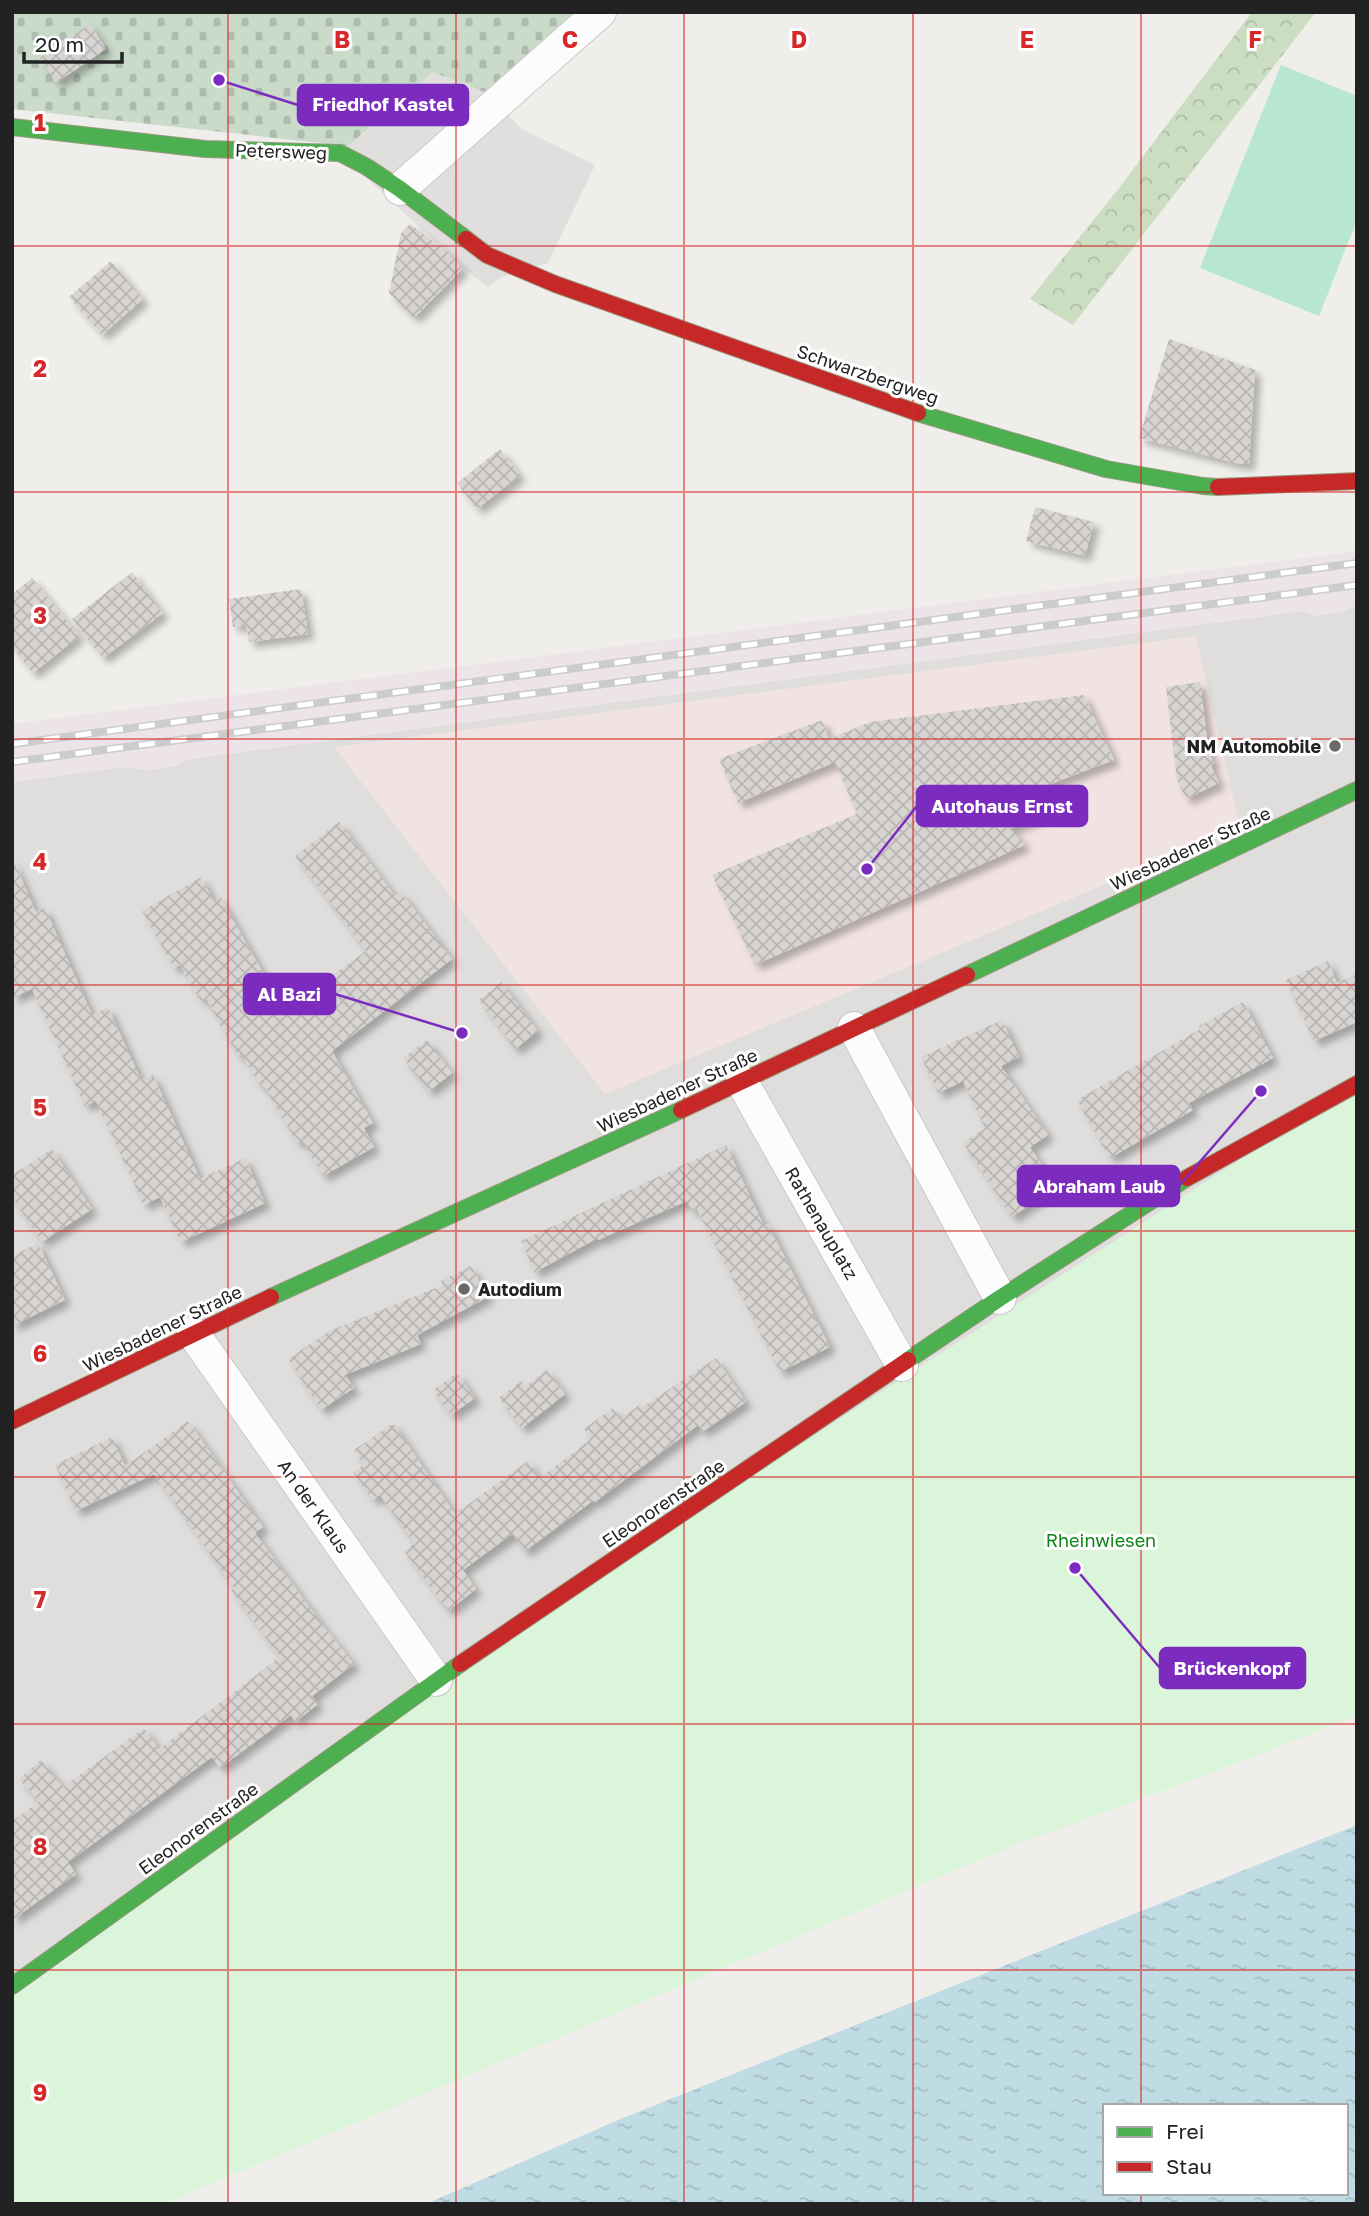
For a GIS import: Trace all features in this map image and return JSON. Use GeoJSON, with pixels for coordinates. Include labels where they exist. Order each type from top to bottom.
{"type":"FeatureCollection","features":[{"type":"Feature","properties":{"kind":"street"},"geometry":{"type":"LineString","coordinates":[[400,189],[600,12]]}},
{"type":"Feature","properties":{"kind":"street","name":"Petersweg"},"geometry":{"type":"LineString","coordinates":[[12,127],[205,149],[340,153],[400,189]]}},
{"type":"Feature","properties":{"kind":"street","name":"Schwarzbergweg"},"geometry":{"type":"LineString","coordinates":[[400,189],[488,255],[555,284],[919,413],[1107,469],[1203,486],[1357,481]]}},
{"type":"Feature","properties":{"kind":"street","name":"Wiesbadener Straße"},"geometry":{"type":"LineString","coordinates":[[12,1421],[192,1333],[742,1082],[1357,790]]}},
{"type":"Feature","properties":{"kind":"street"},"geometry":{"type":"LineString","coordinates":[[854,1028],[1000,1298]]}},
{"type":"Feature","properties":{"kind":"street","name":"Rathenauplatz"},"geometry":{"type":"LineString","coordinates":[[742,1082],[902,1364]]}},
{"type":"Feature","properties":{"kind":"street","name":"Eleonorenstraße"},"geometry":{"type":"LineString","coordinates":[[12,1986],[436,1680],[1000,1298],[1204,1167],[1357,1084]]}},
{"type":"Feature","properties":{"kind":"street","name":"An der Klaus"},"geometry":{"type":"LineString","coordinates":[[192,1333],[436,1680]]}},
{"type":"Feature","properties":{"kind":"shaded area"},"geometry":{"type":"Polygon","coordinates":[[[433,72],[484,92],[522,129],[595,165],[548,263],[502,277],[488,287],[463,268],[340,153],[433,72]]]}},
{"type":"Feature","properties":{"kind":"shaded area"},"geometry":{"type":"Polygon","coordinates":[[[1357,551],[1357,605],[1342,612],[1315,616],[1302,611],[190,759],[174,766],[146,770],[122,767],[12,782],[12,724],[1357,551]]]}},
{"type":"Feature","properties":{"kind":"shaded area"},"geometry":{"type":"Polygon","coordinates":[[[1357,605],[1357,1084],[12,1988],[12,782],[122,767],[146,770],[174,766],[189,759],[1302,611],[1315,616],[1342,612],[1357,605]]]}},
{"type":"Feature","properties":{"kind":"shaded area"},"geometry":{"type":"Polygon","coordinates":[[[1196,636],[1240,828],[605,1094],[334,747],[1196,636]]]}},
{"type":"Feature","properties":{"kind":"shaded area"},"geometry":{"type":"Polygon","coordinates":[[[850,1084],[963,1283],[945,1294],[832,1094],[850,1084]]]}},
{"type":"Feature","properties":{"kind":"shaded area"},"geometry":{"type":"Polygon","coordinates":[[[803,1112],[916,1312],[898,1322],[785,1122],[803,1112]]]}},
{"type":"Feature","properties":{"kind":"green space"},"geometry":{"type":"Polygon","coordinates":[[[12,12],[575,12],[484,92],[433,73],[348,146],[12,109],[12,12]]]}},
{"type":"Feature","properties":{"kind":"green space"},"geometry":{"type":"Polygon","coordinates":[[[1252,12],[1316,12],[1073,325],[1030,299],[1119,188],[1252,12]]]}},
{"type":"Feature","properties":{"kind":"green space"},"geometry":{"type":"Polygon","coordinates":[[[1281,65],[1357,96],[1357,220],[1319,316],[1200,268],[1281,65]]]}},
{"type":"Feature","properties":{"kind":"green space","name":"Rheinwiesen"},"geometry":{"type":"Polygon","coordinates":[[[1357,1084],[1357,1716],[1020,1843],[163,2204],[12,2204],[12,1986],[436,1680],[1357,1084]]]}},
{"type":"Feature","properties":{"kind":"water"},"geometry":{"type":"Polygon","coordinates":[[[1357,1825],[1357,2204],[426,2204],[618,2120],[1357,1825]]]}},
{"type":"Feature","properties":{"kind":"building"},"geometry":{"type":"Polygon","coordinates":[[[90,24],[106,49],[56,83],[40,58],[90,24]]]}},
{"type":"Feature","properties":{"kind":"building"},"geometry":{"type":"Polygon","coordinates":[[[410,224],[463,268],[414,318],[389,293],[401,233],[410,224]]]}},
{"type":"Feature","properties":{"kind":"building"},"geometry":{"type":"Polygon","coordinates":[[[111,261],[143,299],[102,335],[69,297],[111,261]]]}},
{"type":"Feature","properties":{"kind":"building"},"geometry":{"type":"Polygon","coordinates":[[[1169,339],[1255,370],[1249,464],[1139,438],[1169,339]]]}},
{"type":"Feature","properties":{"kind":"building"},"geometry":{"type":"Polygon","coordinates":[[[500,449],[520,475],[477,509],[457,483],[500,449]]]}},
{"type":"Feature","properties":{"kind":"building"},"geometry":{"type":"Polygon","coordinates":[[[1035,507],[1094,522],[1085,556],[1026,541],[1035,507]]]}},
{"type":"Feature","properties":{"kind":"building"},"geometry":{"type":"Polygon","coordinates":[[[132,572],[163,613],[103,658],[72,619],[132,572]]]}},
{"type":"Feature","properties":{"kind":"building"},"geometry":{"type":"Polygon","coordinates":[[[32,578],[79,636],[33,673],[12,647],[12,594],[32,578]]]}},
{"type":"Feature","properties":{"kind":"building"},"geometry":{"type":"Polygon","coordinates":[[[301,589],[308,634],[249,642],[246,625],[233,627],[229,599],[301,589]]]}},
{"type":"Feature","properties":{"kind":"building"},"geometry":{"type":"Polygon","coordinates":[[[1200,682],[1209,753],[1214,763],[1211,766],[1219,783],[1186,799],[1177,780],[1166,687],[1200,682]]]}},
{"type":"Feature","properties":{"kind":"building"},"geometry":{"type":"Polygon","coordinates":[[[1084,695],[1114,760],[1032,791],[1042,817],[1011,828],[1025,845],[755,965],[712,875],[857,814],[835,762],[738,803],[719,759],[822,720],[829,739],[870,722],[1084,695]]]}},
{"type":"Feature","properties":{"kind":"building"},"geometry":{"type":"Polygon","coordinates":[[[339,822],[395,896],[401,892],[452,959],[332,1051],[373,1123],[364,1128],[374,1147],[323,1176],[302,1140],[297,1143],[242,1054],[238,1056],[206,998],[201,1001],[180,965],[174,968],[142,911],[201,877],[214,901],[220,897],[273,990],[282,985],[293,1004],[366,951],[295,856],[339,822]]]}},
{"type":"Feature","properties":{"kind":"building"},"geometry":{"type":"Polygon","coordinates":[[[12,858],[36,912],[45,908],[92,1015],[108,1007],[141,1080],[153,1075],[200,1179],[245,1158],[265,1203],[181,1242],[160,1197],[144,1205],[96,1101],[85,1106],[32,989],[12,998],[12,858]]]}},
{"type":"Feature","properties":{"kind":"building"},"geometry":{"type":"Polygon","coordinates":[[[1328,961],[1337,983],[1357,974],[1357,1022],[1314,1041],[1286,980],[1328,961]]]}},
{"type":"Feature","properties":{"kind":"building"},"geometry":{"type":"Polygon","coordinates":[[[501,982],[538,1031],[515,1049],[479,1000],[501,982]]]}},
{"type":"Feature","properties":{"kind":"building"},"geometry":{"type":"Polygon","coordinates":[[[1243,1002],[1273,1058],[1189,1103],[1193,1110],[1110,1158],[1077,1100],[1243,1002]]]}},
{"type":"Feature","properties":{"kind":"building"},"geometry":{"type":"Polygon","coordinates":[[[1002,1020],[1019,1057],[1001,1066],[1048,1135],[1030,1147],[1056,1187],[1012,1217],[963,1143],[985,1128],[963,1081],[938,1093],[921,1057],[1002,1020]]]}},
{"type":"Feature","properties":{"kind":"building"},"geometry":{"type":"Polygon","coordinates":[[[427,1040],[452,1073],[429,1091],[403,1058],[427,1040]]]}},
{"type":"Feature","properties":{"kind":"building"},"geometry":{"type":"Polygon","coordinates":[[[726,1145],[764,1226],[768,1224],[830,1347],[780,1372],[697,1209],[692,1211],[687,1201],[598,1238],[535,1272],[521,1241],[726,1145]]]}},
{"type":"Feature","properties":{"kind":"building"},"geometry":{"type":"Polygon","coordinates":[[[52,1149],[92,1209],[42,1242],[12,1197],[12,1175],[52,1149]]]}},
{"type":"Feature","properties":{"kind":"building"},"geometry":{"type":"Polygon","coordinates":[[[38,1243],[65,1300],[12,1326],[12,1256],[38,1243]]]}},
{"type":"Feature","properties":{"kind":"building"},"geometry":{"type":"Polygon","coordinates":[[[471,1266],[488,1297],[417,1335],[421,1344],[345,1375],[354,1388],[321,1410],[288,1359],[329,1331],[443,1285],[441,1281],[471,1266]]]}},
{"type":"Feature","properties":{"kind":"building"},"geometry":{"type":"Polygon","coordinates":[[[716,1358],[746,1402],[702,1432],[698,1425],[525,1551],[512,1534],[463,1570],[476,1589],[448,1611],[404,1551],[414,1543],[380,1495],[373,1500],[353,1472],[364,1465],[354,1450],[393,1423],[455,1514],[528,1461],[540,1478],[591,1439],[584,1429],[613,1408],[621,1419],[716,1358]]]}},
{"type":"Feature","properties":{"kind":"building"},"geometry":{"type":"Polygon","coordinates":[[[547,1370],[565,1394],[522,1428],[499,1398],[521,1381],[525,1387],[547,1370]]]}},
{"type":"Feature","properties":{"kind":"building"},"geometry":{"type":"Polygon","coordinates":[[[457,1373],[475,1398],[451,1415],[433,1390],[457,1373]]]}},
{"type":"Feature","properties":{"kind":"building"},"geometry":{"type":"Polygon","coordinates":[[[188,1421],[263,1527],[255,1533],[354,1664],[312,1696],[318,1704],[295,1722],[291,1715],[220,1768],[212,1757],[68,1862],[76,1874],[12,1920],[12,1821],[39,1802],[19,1779],[41,1760],[63,1787],[144,1728],[159,1749],[280,1657],[231,1590],[234,1588],[154,1474],[76,1511],[55,1465],[112,1437],[125,1466],[188,1421]]]}},
{"type":"Feature","properties":{"kind":"railway"},"geometry":{"type":"LineString","coordinates":[[12,744],[1357,563]]}},
{"type":"Feature","properties":{"kind":"railway"},"geometry":{"type":"LineString","coordinates":[[12,762],[1357,585]]}},
{"type":"Feature","properties":{"kind":"traffic: fast"},"geometry":{"type":"LineString","coordinates":[[12,127],[205,149],[340,153],[400,189],[466,239]]}},
{"type":"Feature","properties":{"kind":"traffic: fast"},"geometry":{"type":"LineString","coordinates":[[918,413],[1106,469],[1218,487]]}},
{"type":"Feature","properties":{"kind":"traffic: fast"},"geometry":{"type":"LineString","coordinates":[[967,975],[1357,790]]}},
{"type":"Feature","properties":{"kind":"traffic: fast"},"geometry":{"type":"LineString","coordinates":[[271,1297],[681,1110]]}},
{"type":"Feature","properties":{"kind":"traffic: fast"},"geometry":{"type":"LineString","coordinates":[[908,1360],[1187,1178]]}},
{"type":"Feature","properties":{"kind":"traffic: fast"},"geometry":{"type":"LineString","coordinates":[[12,1986],[460,1664]]}},
{"type":"Feature","properties":{"kind":"traffic: jam"},"geometry":{"type":"LineString","coordinates":[[466,239],[487,255],[555,284],[918,413]]}},
{"type":"Feature","properties":{"kind":"traffic: jam"},"geometry":{"type":"LineString","coordinates":[[1218,487],[1357,481]]}},
{"type":"Feature","properties":{"kind":"traffic: jam"},"geometry":{"type":"LineString","coordinates":[[681,1110],[967,975]]}},
{"type":"Feature","properties":{"kind":"traffic: jam"},"geometry":{"type":"LineString","coordinates":[[1187,1178],[1357,1084]]}},
{"type":"Feature","properties":{"kind":"traffic: jam"},"geometry":{"type":"LineString","coordinates":[[12,1421],[271,1297]]}},
{"type":"Feature","properties":{"kind":"traffic: jam"},"geometry":{"type":"LineString","coordinates":[[460,1664],[908,1360]]}},
{"type":"Feature","properties":{"kind":"place","name":"Friedhof Kastel"},"geometry":{"type":"Point","coordinates":[219,80]}},
{"type":"Feature","properties":{"kind":"place","name":"NM Automobile"},"geometry":{"type":"Point","coordinates":[1335,746]}},
{"type":"Feature","properties":{"kind":"place","name":"Autohaus Ernst"},"geometry":{"type":"Point","coordinates":[867,869]}},
{"type":"Feature","properties":{"kind":"place","name":"Al Bazi"},"geometry":{"type":"Point","coordinates":[462,1033]}},
{"type":"Feature","properties":{"kind":"place","name":"Abraham Laub"},"geometry":{"type":"Point","coordinates":[1261,1091]}},
{"type":"Feature","properties":{"kind":"place","name":"Autodium"},"geometry":{"type":"Point","coordinates":[464,1289]}},
{"type":"Feature","properties":{"kind":"place","name":"Brückenkopf"},"geometry":{"type":"Point","coordinates":[1075,1568]}}]}
